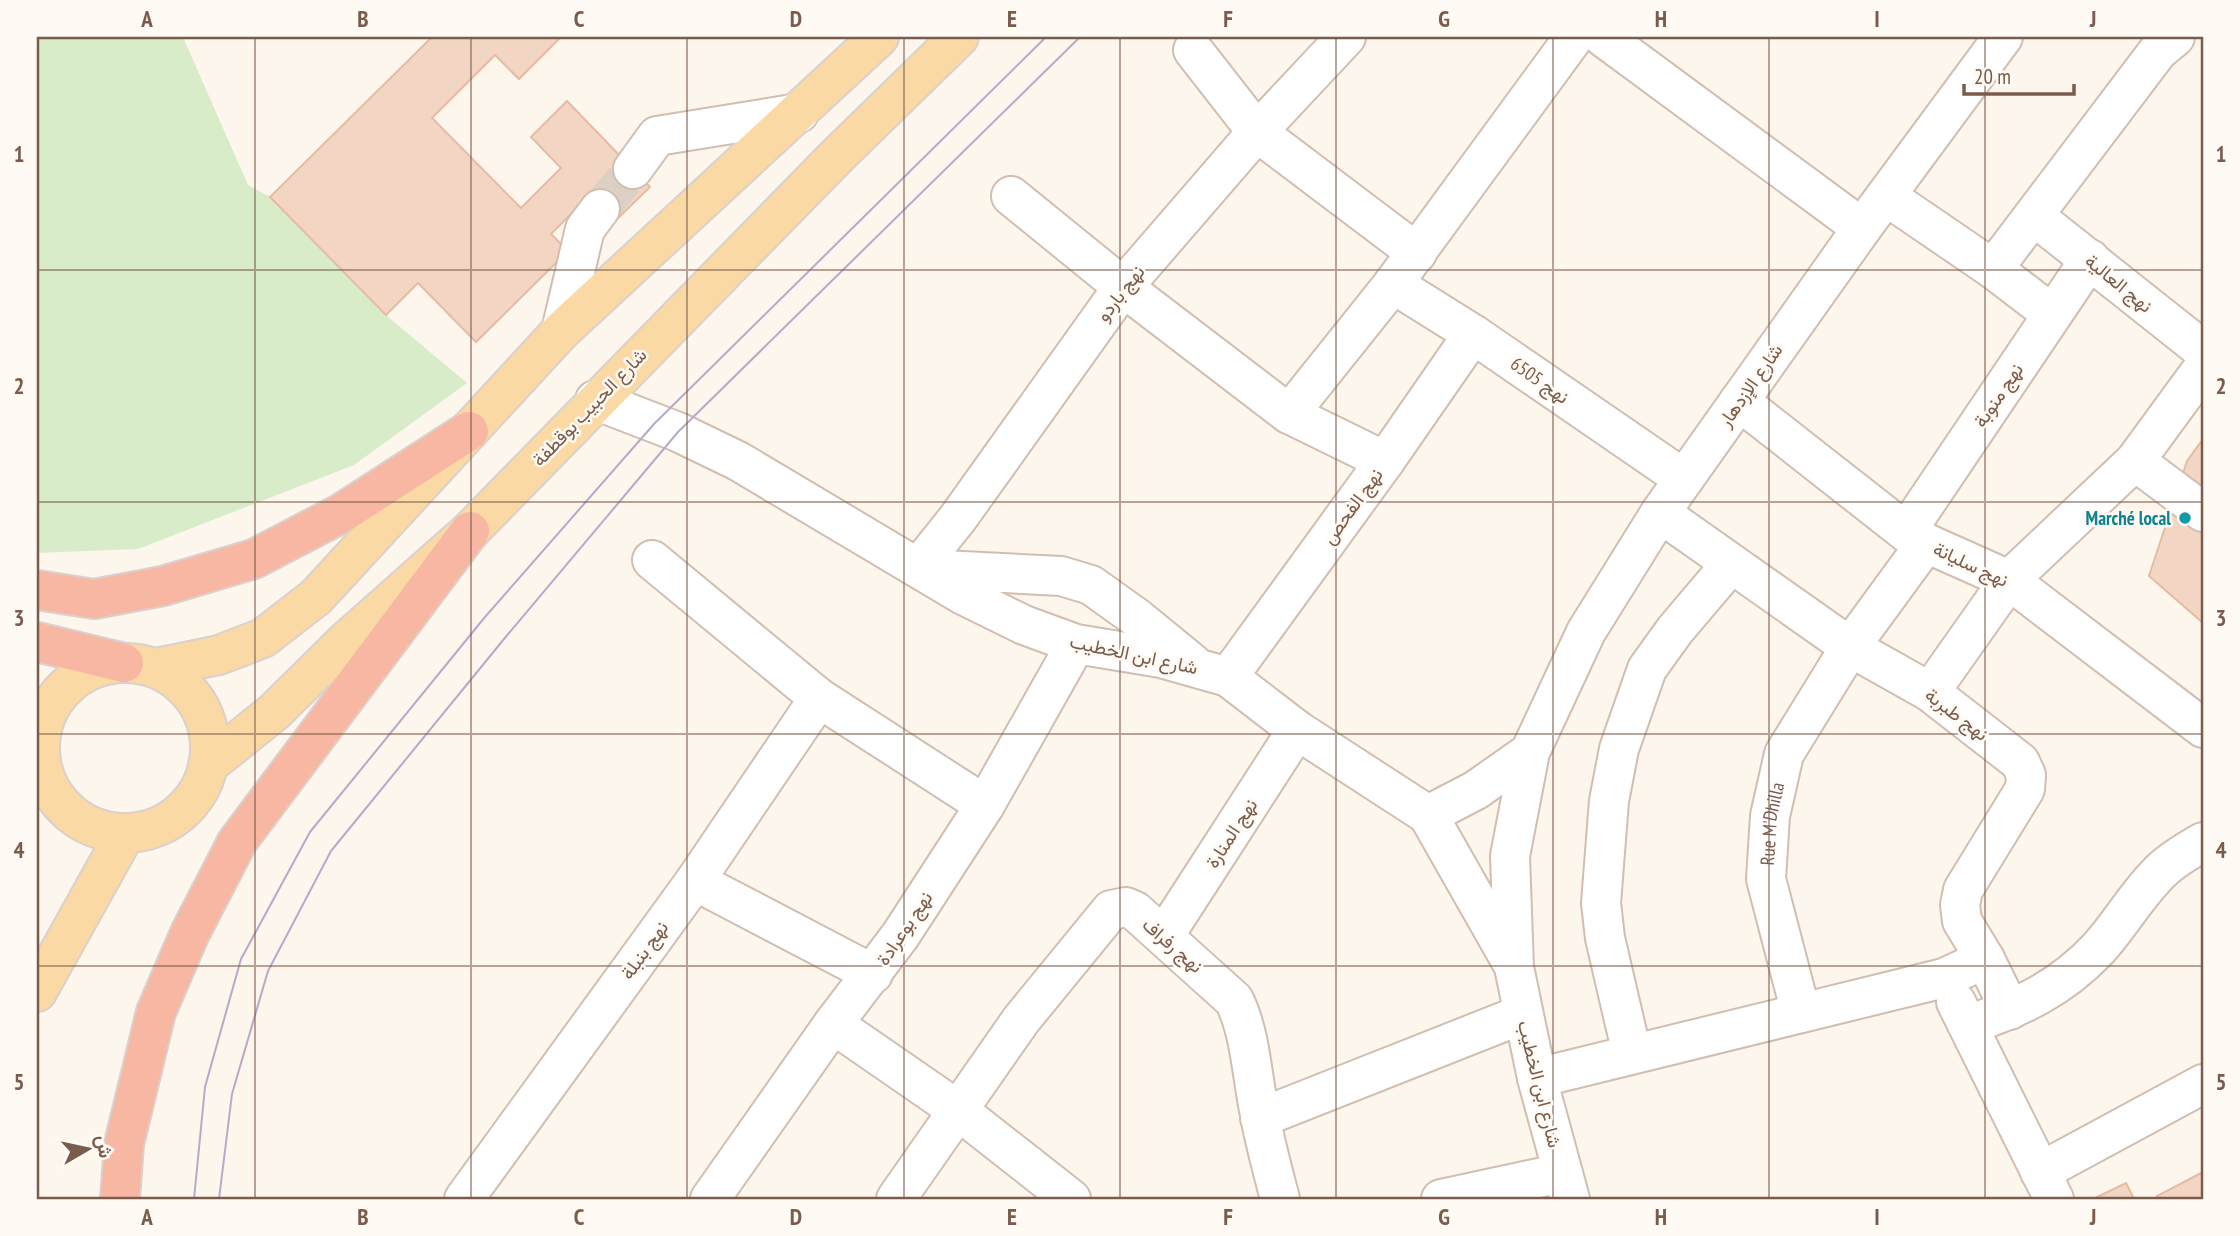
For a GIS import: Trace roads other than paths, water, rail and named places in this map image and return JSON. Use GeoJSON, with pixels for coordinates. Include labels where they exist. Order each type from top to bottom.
{"type":"FeatureCollection","features":[{"type":"Feature","properties":{"kind":"highway"},"geometry":{"type":"LineString","coordinates":[[37,590],[94,599],[163,586],[254,559],[342,513],[469,431]]}},
{"type":"Feature","properties":{"kind":"highway"},"geometry":{"type":"LineString","coordinates":[[120,1199],[124,1144],[156,1012],[190,933],[237,842],[470,531]]}},
{"type":"Feature","properties":{"kind":"highway"},"geometry":{"type":"LineString","coordinates":[[37,642],[140,665]]}},
{"type":"Feature","properties":{"kind":"main road"},"geometry":{"type":"LineString","coordinates":[[140,665],[177,680],[193,697],[205,718],[210,741],[208,765],[198,793],[179,815],[154,829],[125,834],[99,830],[75,818],[40,787],[40,750],[44,723],[55,699],[74,679],[98,667],[140,665],[219,655],[263,638],[316,597],[561,331],[879,37]]}},
{"type":"Feature","properties":{"kind":"main road","name":"شارع الحبيب بوقطفة"},"geometry":{"type":"LineString","coordinates":[[208,765],[274,712],[346,641],[470,531],[595,400],[959,37]]}},
{"type":"Feature","properties":{"kind":"main road"},"geometry":{"type":"LineString","coordinates":[[37,992],[125,834]]}},
{"type":"Feature","properties":{"kind":"street","name":"نهج باردو"},"geometry":{"type":"LineString","coordinates":[[918,568],[958,518],[1123,286],[1257,132],[1346,37]]}},
{"type":"Feature","properties":{"kind":"street"},"geometry":{"type":"LineString","coordinates":[[1289,414],[1393,285],[1574,37]]}},
{"type":"Feature","properties":{"kind":"street"},"geometry":{"type":"LineString","coordinates":[[1603,37],[1862,228]]}},
{"type":"Feature","properties":{"kind":"street","name":"شارع الإزدهار"},"geometry":{"type":"LineString","coordinates":[[1510,856],[1530,752],[1586,632],[1660,513],[1862,228],[2003,37]]}},
{"type":"Feature","properties":{"kind":"street"},"geometry":{"type":"LineString","coordinates":[[1993,269],[2158,51],[2175,37]]}},
{"type":"Feature","properties":{"kind":"street"},"geometry":{"type":"LineString","coordinates":[[1194,50],[1257,132],[1416,253]]}},
{"type":"Feature","properties":{"kind":"street"},"geometry":{"type":"LineString","coordinates":[[633,169],[657,136],[799,113]]}},
{"type":"Feature","properties":{"kind":"street"},"geometry":{"type":"LineString","coordinates":[[1011,196],[1289,414],[1385,461]]}},
{"type":"Feature","properties":{"kind":"street"},"geometry":{"type":"LineString","coordinates":[[1886,197],[1993,269],[2052,314]]}},
{"type":"Feature","properties":{"kind":"street"},"geometry":{"type":"LineString","coordinates":[[561,331],[585,229],[600,209]]}},
{"type":"Feature","properties":{"kind":"street","name":"نهج العالية"},"geometry":{"type":"LineString","coordinates":[[2034,216],[2203,350]]}},
{"type":"Feature","properties":{"kind":"street","name":"نهج منوبة"},"geometry":{"type":"LineString","coordinates":[[1850,647],[2052,314],[2090,259]]}},
{"type":"Feature","properties":{"kind":"street","name":"نهج 6505"},"geometry":{"type":"LineString","coordinates":[[1393,285],[1473,334],[1684,479]]}},
{"type":"Feature","properties":{"kind":"street","name":"نهج الفحص"},"geometry":{"type":"LineString","coordinates":[[1213,673],[1385,461],[1473,334]]}},
{"type":"Feature","properties":{"kind":"street"},"geometry":{"type":"LineString","coordinates":[[1930,692],[2009,580],[2136,461],[2203,368]]}},
{"type":"Feature","properties":{"kind":"street","name":"شارع ابن الخطيب"},"geometry":{"type":"LineString","coordinates":[[595,400],[678,432],[738,461],[963,595],[1024,625],[1076,644],[1161,658],[1213,673],[1428,815],[1514,967]]}},
{"type":"Feature","properties":{"kind":"street","name":"نهج سليانة"},"geometry":{"type":"LineString","coordinates":[[1739,401],[1916,537],[2009,580],[2203,728]]}},
{"type":"Feature","properties":{"kind":"street"},"geometry":{"type":"LineString","coordinates":[[2136,461],[2203,512]]}},
{"type":"Feature","properties":{"kind":"street","name":"نهج طبربة"},"geometry":{"type":"LineString","coordinates":[[1660,513],[1850,647],[1930,692],[2020,762],[2026,775],[2025,789],[1963,890],[1961,905],[1962,921],[1985,959],[2010,1010]]}},
{"type":"Feature","properties":{"kind":"street"},"geometry":{"type":"LineString","coordinates":[[652,560],[819,698],[985,805]]}},
{"type":"Feature","properties":{"kind":"street"},"geometry":{"type":"LineString","coordinates":[[1632,1054],[1605,938],[1601,903],[1609,801],[1619,750],[1647,669],[1675,630],[1731,564]]}},
{"type":"Feature","properties":{"kind":"street"},"geometry":{"type":"LineString","coordinates":[[918,568],[1061,576],[1091,585],[1213,673]]}},
{"type":"Feature","properties":{"kind":"street","name":"نهج بوعرادة"},"geometry":{"type":"LineString","coordinates":[[710,1199],[833,1024],[873,974],[985,805],[1076,644]]}},
{"type":"Feature","properties":{"kind":"street","name":"Rue M'Dhilla"},"geometry":{"type":"LineString","coordinates":[[1801,1013],[1766,879],[1770,816],[1784,754],[1850,647]]}},
{"type":"Feature","properties":{"kind":"street","name":"نهج بنبلة"},"geometry":{"type":"LineString","coordinates":[[464,1199],[695,880],[819,698]]}},
{"type":"Feature","properties":{"kind":"street","name":"نهج المنارة"},"geometry":{"type":"LineString","coordinates":[[1164,936],[1297,730]]}},
{"type":"Feature","properties":{"kind":"street","name":"شارع الإزدهار"},"geometry":{"type":"LineString","coordinates":[[1428,815],[1476,790],[1530,752]]}},
{"type":"Feature","properties":{"kind":"street"},"geometry":{"type":"LineString","coordinates":[[1968,1025],[2010,1010],[2061,984],[2098,949],[2161,870],[2203,842]]}},
{"type":"Feature","properties":{"kind":"street","name":"شارع ابن الخطيب"},"geometry":{"type":"LineString","coordinates":[[1510,856],[1514,967],[1537,1077],[1566,1186]]}},
{"type":"Feature","properties":{"kind":"street"},"geometry":{"type":"LineString","coordinates":[[695,880],[873,974]]}},
{"type":"Feature","properties":{"kind":"street","name":"نهج رفراف"},"geometry":{"type":"LineString","coordinates":[[896,1199],[1021,1020],[1111,910],[1126,907],[1135,911],[1234,1000],[1246,1036],[1260,1118],[1280,1199]]}},
{"type":"Feature","properties":{"kind":"street"},"geometry":{"type":"LineString","coordinates":[[1537,1077],[1944,978],[1985,959]]}},
{"type":"Feature","properties":{"kind":"street"},"geometry":{"type":"LineString","coordinates":[[1944,978],[2047,1186],[2203,1084]]}},
{"type":"Feature","properties":{"kind":"street"},"geometry":{"type":"LineString","coordinates":[[1260,1118],[1523,1014]]}},
{"type":"Feature","properties":{"kind":"street"},"geometry":{"type":"LineString","coordinates":[[833,1024],[959,1111],[1071,1199]]}},
{"type":"Feature","properties":{"kind":"street"},"geometry":{"type":"LineString","coordinates":[[1441,1199],[1566,1186]]}},
{"type":"Feature","properties":{"kind":"tunnel"},"geometry":{"type":"LineString","coordinates":[[600,209],[633,169]]}},
{"type":"Feature","properties":{"kind":"tram line"},"geometry":{"type":"LineString","coordinates":[[194,1199],[205,1087],[241,959],[310,832],[485,617],[654,424],[1046,37]]}},
{"type":"Feature","properties":{"kind":"tram line"},"geometry":{"type":"LineString","coordinates":[[219,1199],[232,1094],[268,971],[331,851],[678,432],[1080,37]]}},
{"type":"Feature","properties":{"kind":"place","name":"Marché local"},"geometry":{"type":"Point","coordinates":[2185,518]}}]}
